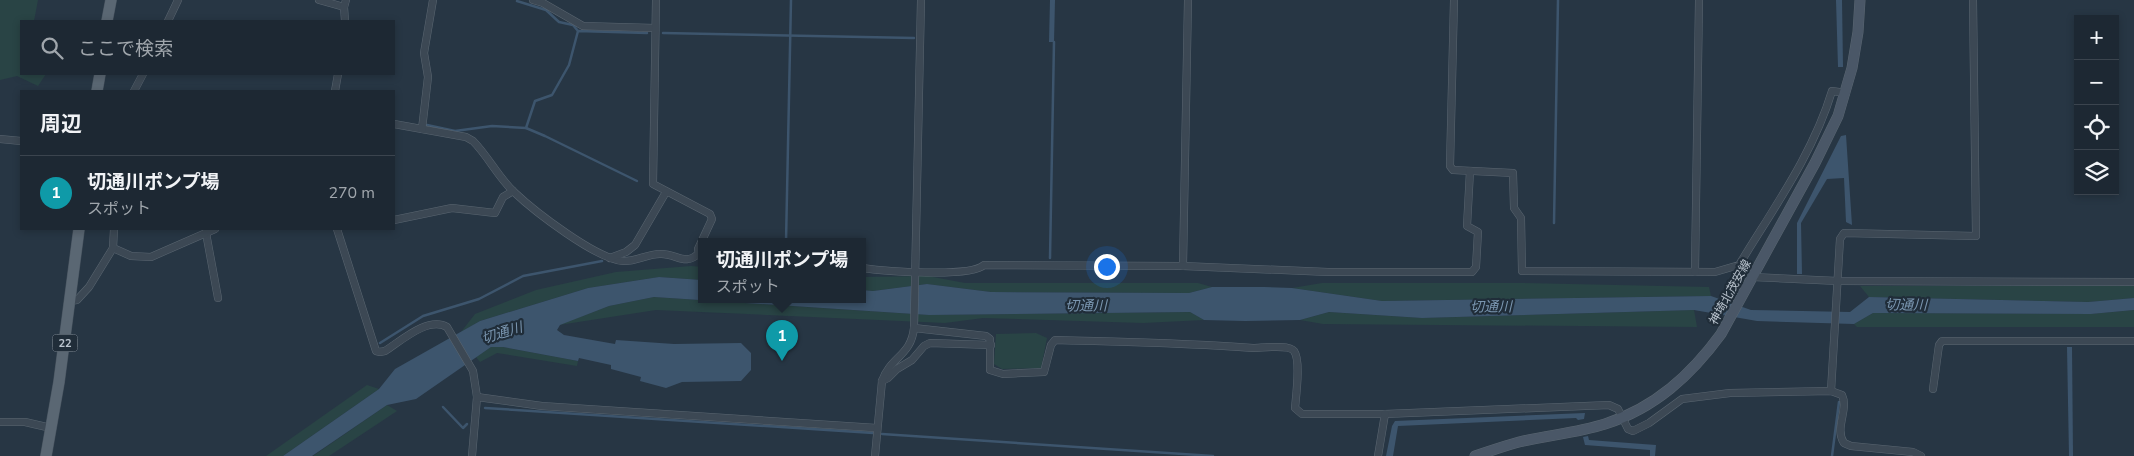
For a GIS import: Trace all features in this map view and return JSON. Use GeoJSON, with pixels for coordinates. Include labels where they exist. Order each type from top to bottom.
{"type":"FeatureCollection","features":[{"type":"Feature","properties":{"kind":"main road"},"geometry":{"type":"LineString","coordinates":[[107,20],[111,0]]}},
{"type":"Feature","properties":{"kind":"main road","name":"神埼北茂安線"},"geometry":{"type":"LineString","coordinates":[[1475,456],[1519,442],[1589,428],[1622,418],[1659,398],[1682,380],[1705,356],[1721,334],[1815,163],[1838,116],[1846,94],[1858,32],[1860,0]]}},
{"type":"Feature","properties":{"kind":"main road"},"geometry":{"type":"LineString","coordinates":[[97,90],[100,75]]}},
{"type":"Feature","properties":{"kind":"main road","name":"22"},"geometry":{"type":"LineString","coordinates":[[46,456],[79,230]]}},
{"type":"Feature","properties":{"kind":"street"},"geometry":{"type":"LineString","coordinates":[[168,20],[178,0]]}},
{"type":"Feature","properties":{"kind":"street"},"geometry":{"type":"LineString","coordinates":[[319,0],[345,4],[345,20]]}},
{"type":"Feature","properties":{"kind":"street"},"geometry":{"type":"LineString","coordinates":[[422,129],[428,77],[424,53],[433,0]]}},
{"type":"Feature","properties":{"kind":"street"},"geometry":{"type":"LineString","coordinates":[[533,0],[543,3],[583,26],[655,28]]}},
{"type":"Feature","properties":{"kind":"street"},"geometry":{"type":"LineString","coordinates":[[656,0],[653,184],[710,214],[712,219],[703,238]]}},
{"type":"Feature","properties":{"kind":"street"},"geometry":{"type":"LineString","coordinates":[[875,456],[882,381],[886,370],[910,344],[914,327],[922,0]]}},
{"type":"Feature","properties":{"kind":"street"},"geometry":{"type":"LineString","coordinates":[[1183,266],[1188,0]]}},
{"type":"Feature","properties":{"kind":"street"},"geometry":{"type":"LineString","coordinates":[[1454,0],[1450,166],[1453,170],[1513,173],[1514,208],[1521,218],[1522,271],[1715,272],[1740,266],[1810,146],[1832,91],[1846,94]]}},
{"type":"Feature","properties":{"kind":"street"},"geometry":{"type":"LineString","coordinates":[[1695,272],[1699,0]]}},
{"type":"Feature","properties":{"kind":"street"},"geometry":{"type":"LineString","coordinates":[[1831,391],[1840,238],[1844,233],[1976,236],[1973,0]]}},
{"type":"Feature","properties":{"kind":"street"},"geometry":{"type":"LineString","coordinates":[[135,90],[142,75]]}},
{"type":"Feature","properties":{"kind":"street"},"geometry":{"type":"LineString","coordinates":[[335,90],[338,75]]}},
{"type":"Feature","properties":{"kind":"street"},"geometry":{"type":"LineString","coordinates":[[395,124],[466,137],[473,141],[513,191],[549,220],[601,255],[623,262],[652,254],[665,254],[685,260],[692,259],[698,254]]}},
{"type":"Feature","properties":{"kind":"street"},"geometry":{"type":"LineString","coordinates":[[0,139],[20,141]]}},
{"type":"Feature","properties":{"kind":"street"},"geometry":{"type":"LineString","coordinates":[[866,269],[915,273],[972,271],[984,265],[1183,266],[1328,272],[1472,272],[1476,267],[1478,232],[1467,226],[1470,171]]}},
{"type":"Feature","properties":{"kind":"street"},"geometry":{"type":"LineString","coordinates":[[395,220],[452,208],[494,213],[503,197],[513,191]]}},
{"type":"Feature","properties":{"kind":"street"},"geometry":{"type":"LineString","coordinates":[[610,258],[626,252],[635,245],[666,192]]}},
{"type":"Feature","properties":{"kind":"street"},"geometry":{"type":"LineString","coordinates":[[70,301],[78,300],[89,287],[113,248],[114,230]]}},
{"type":"Feature","properties":{"kind":"street"},"geometry":{"type":"LineString","coordinates":[[113,248],[131,256],[151,257],[213,230]]}},
{"type":"Feature","properties":{"kind":"street"},"geometry":{"type":"LineString","coordinates":[[337,230],[376,351],[385,351],[426,326],[441,324],[447,327],[473,371],[477,397],[472,456]]}},
{"type":"Feature","properties":{"kind":"street"},"geometry":{"type":"LineString","coordinates":[[206,233],[218,298]]}},
{"type":"Feature","properties":{"kind":"street"},"geometry":{"type":"LineString","coordinates":[[1752,277],[1838,281],[2134,282]]}},
{"type":"Feature","properties":{"kind":"street"},"geometry":{"type":"LineString","coordinates":[[914,327],[990,338],[990,370],[1003,374],[1044,372],[1051,345],[1055,340],[1262,348],[1288,347],[1294,351],[1297,360],[1295,408],[1297,412],[1302,414],[1386,414],[1609,405],[1618,409],[1628,429],[1633,431],[1649,423],[1682,399],[1730,393],[1831,391],[1842,395],[1845,401],[1840,432],[1844,443],[1851,446],[1913,452],[1921,456]]}},
{"type":"Feature","properties":{"kind":"street"},"geometry":{"type":"LineString","coordinates":[[1933,389],[1942,341],[2134,341]]}},
{"type":"Feature","properties":{"kind":"street"},"geometry":{"type":"LineString","coordinates":[[882,381],[888,378],[897,368],[912,360],[924,346],[930,343],[991,345]]}},
{"type":"Feature","properties":{"kind":"street"},"geometry":{"type":"LineString","coordinates":[[477,397],[542,406],[877,428]]}},
{"type":"Feature","properties":{"kind":"street"},"geometry":{"type":"LineString","coordinates":[[1378,456],[1386,414]]}},
{"type":"Feature","properties":{"kind":"street"},"geometry":{"type":"LineString","coordinates":[[0,422],[26,422],[51,428]]}},
{"type":"Feature","properties":{"kind":"green space"},"geometry":{"type":"Polygon","coordinates":[[[0,0],[38,0],[34,20],[20,20],[20,75],[45,75],[38,86],[17,76],[0,80],[0,0]]]}},
{"type":"Feature","properties":{"kind":"green space"},"geometry":{"type":"Polygon","coordinates":[[[698,267],[698,280],[659,277],[588,288],[480,321],[461,332],[475,314],[536,290],[616,272],[698,267]]]}},
{"type":"Feature","properties":{"kind":"green space"},"geometry":{"type":"Polygon","coordinates":[[[928,276],[965,283],[1198,283],[1212,287],[1189,293],[991,292],[927,284],[873,291],[866,290],[866,277],[928,276]]]}},
{"type":"Feature","properties":{"kind":"green space"},"geometry":{"type":"Polygon","coordinates":[[[1322,283],[1522,283],[1709,287],[1711,296],[1382,301],[1292,288],[1322,283]]]}},
{"type":"Feature","properties":{"kind":"green space"},"geometry":{"type":"Polygon","coordinates":[[[1860,286],[2134,286],[2134,298],[2088,302],[1869,297],[1860,286]]]}},
{"type":"Feature","properties":{"kind":"green space"},"geometry":{"type":"Polygon","coordinates":[[[654,297],[698,300],[698,303],[746,303],[929,315],[1190,312],[1204,320],[1143,323],[983,318],[945,323],[656,310],[559,325],[609,306],[654,297]]]}},
{"type":"Feature","properties":{"kind":"green space"},"geometry":{"type":"Polygon","coordinates":[[[1694,310],[1697,327],[1323,324],[1300,320],[1329,312],[1422,318],[1694,310]]]}},
{"type":"Feature","properties":{"kind":"green space"},"geometry":{"type":"Polygon","coordinates":[[[2134,310],[2134,327],[1857,327],[1854,324],[1873,313],[2091,314],[2134,310]]]}},
{"type":"Feature","properties":{"kind":"green space"},"geometry":{"type":"Polygon","coordinates":[[[1036,333],[1047,338],[1041,368],[1002,369],[994,364],[996,334],[1036,333]]]}},
{"type":"Feature","properties":{"kind":"green space"},"geometry":{"type":"Polygon","coordinates":[[[491,347],[503,347],[578,361],[577,366],[497,353],[480,362],[476,357],[491,347]]]}},
{"type":"Feature","properties":{"kind":"green space"},"geometry":{"type":"Polygon","coordinates":[[[367,385],[379,389],[283,456],[266,456],[367,385]]]}},
{"type":"Feature","properties":{"kind":"green space"},"geometry":{"type":"Polygon","coordinates":[[[387,405],[397,411],[329,456],[313,456],[387,405]]]}},
{"type":"Feature","properties":{"kind":"water"},"geometry":{"type":"Polygon","coordinates":[[[1050,0],[1055,0],[1054,42],[1049,42],[1050,0]]]}},
{"type":"Feature","properties":{"kind":"water"},"geometry":{"type":"Polygon","coordinates":[[[1836,0],[1842,0],[1843,67],[1838,67],[1836,0]]]}},
{"type":"Feature","properties":{"kind":"water"},"geometry":{"type":"Polygon","coordinates":[[[1846,135],[1852,225],[1846,222],[1844,178],[1827,179],[1801,223],[1802,274],[1797,274],[1797,223],[1841,136],[1846,135]]]}},
{"type":"Feature","properties":{"kind":"water","name":"切通川"},"geometry":{"type":"Polygon","coordinates":[[[659,277],[698,280],[698,300],[654,297],[609,306],[560,325],[557,330],[564,335],[615,344],[616,340],[674,344],[741,343],[751,353],[751,370],[741,381],[682,382],[666,388],[640,381],[641,377],[611,369],[611,365],[579,358],[578,361],[503,347],[491,347],[416,399],[387,405],[312,456],[283,456],[379,389],[395,369],[480,321],[588,288],[659,277]]]}},
{"type":"Feature","properties":{"kind":"water","name":"切通川"},"geometry":{"type":"Polygon","coordinates":[[[927,284],[991,292],[1189,293],[1212,287],[1292,288],[1382,301],[1711,296],[1751,310],[1850,312],[1869,297],[2088,302],[2134,298],[2134,310],[2091,314],[1873,313],[1854,324],[1757,321],[1694,310],[1422,318],[1329,312],[1300,320],[1245,321],[1204,320],[1190,312],[929,315],[746,303],[866,303],[866,290],[927,284]]]}},
{"type":"Feature","properties":{"kind":"water"},"geometry":{"type":"Polygon","coordinates":[[[2067,347],[2072,347],[2073,456],[2069,456],[2067,347]]]}},
{"type":"Feature","properties":{"kind":"water"},"geometry":{"type":"Polygon","coordinates":[[[1585,413],[1584,419],[1578,420],[1576,418],[1398,426],[1393,456],[1386,456],[1392,426],[1395,421],[1585,413]]]}},
{"type":"Feature","properties":{"kind":"water"},"geometry":{"type":"Polygon","coordinates":[[[1588,436],[1589,440],[1656,445],[1655,456],[1650,456],[1650,450],[1585,445],[1583,437],[1588,436]]]}},
{"type":"Feature","properties":{"kind":"waterway"},"geometry":{"type":"LineString","coordinates":[[786,238],[791,0]]}},
{"type":"Feature","properties":{"kind":"waterway"},"geometry":{"type":"LineString","coordinates":[[1554,223],[1558,0]]}},
{"type":"Feature","properties":{"kind":"waterway"},"geometry":{"type":"LineString","coordinates":[[517,1],[546,10],[559,22],[573,25],[578,31]]}},
{"type":"Feature","properties":{"kind":"waterway"},"geometry":{"type":"LineString","coordinates":[[427,125],[455,131],[492,126],[526,128],[535,101],[552,95],[569,65],[578,31],[647,33]]}},
{"type":"Feature","properties":{"kind":"waterway"},"geometry":{"type":"LineString","coordinates":[[663,33],[914,38]]}},
{"type":"Feature","properties":{"kind":"waterway"},"geometry":{"type":"LineString","coordinates":[[1050,258],[1054,42]]}},
{"type":"Feature","properties":{"kind":"waterway"},"geometry":{"type":"LineString","coordinates":[[526,128],[637,181]]}},
{"type":"Feature","properties":{"kind":"waterway"},"geometry":{"type":"LineString","coordinates":[[380,343],[423,316],[479,299],[523,276],[602,261]]}},
{"type":"Feature","properties":{"kind":"waterway"},"geometry":{"type":"LineString","coordinates":[[1832,456],[1839,402]]}},
{"type":"Feature","properties":{"kind":"waterway"},"geometry":{"type":"LineString","coordinates":[[443,407],[463,428],[467,424]]}},
{"type":"Feature","properties":{"kind":"waterway"},"geometry":{"type":"LineString","coordinates":[[485,408],[873,433]]}},
{"type":"Feature","properties":{"kind":"waterway"},"geometry":{"type":"LineString","coordinates":[[882,434],[1213,456]]}},
{"type":"Feature","properties":{"kind":"place","name":"切通川ポンプ場"},"geometry":{"type":"Point","coordinates":[782,361]}}]}
